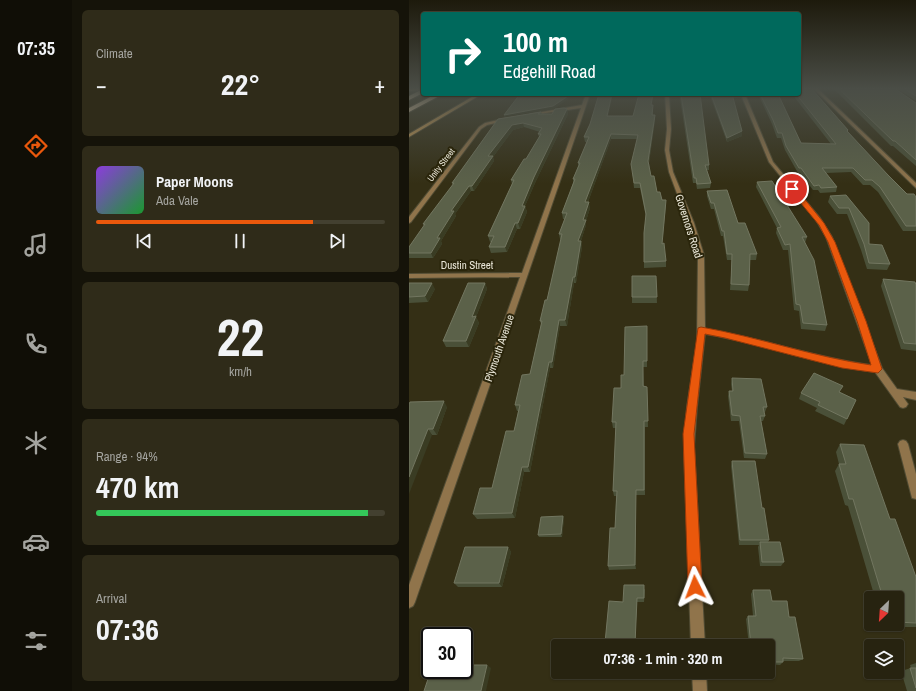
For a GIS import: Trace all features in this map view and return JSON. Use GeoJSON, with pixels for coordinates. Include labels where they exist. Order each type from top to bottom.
{"type":"FeatureCollection","features":[{"type":"Feature","properties":{"kind":"main road"},"geometry":{"type":"LineString","coordinates":[[409,136],[435,120]]}},
{"type":"Feature","properties":{"kind":"street","name":"Unity Street"},"geometry":{"type":"LineString","coordinates":[[409,222],[480,128],[489,123],[501,120]]}},
{"type":"Feature","properties":{"kind":"street","name":"Plymouth Avenue"},"geometry":{"type":"LineString","coordinates":[[409,602],[579,120]]}},
{"type":"Feature","properties":{"kind":"street","name":"Governors Road"},"geometry":{"type":"LineString","coordinates":[[668,120],[667,150],[671,172],[691,223],[701,255],[701,330],[689,440],[698,639]]}},
{"type":"Feature","properties":{"kind":"street"},"geometry":{"type":"LineString","coordinates":[[754,120],[771,162],[818,219],[829,237],[878,369],[903,404]]}},
{"type":"Feature","properties":{"kind":"street"},"geometry":{"type":"LineString","coordinates":[[848,120],[916,186]]}},
{"type":"Feature","properties":{"kind":"street","name":"Dustin Street"},"geometry":{"type":"LineString","coordinates":[[409,276],[524,275]]}},
{"type":"Feature","properties":{"kind":"street"},"geometry":{"type":"LineString","coordinates":[[701,330],[725,334],[842,364],[878,369]]}},
{"type":"Feature","properties":{"kind":"street"},"geometry":{"type":"LineString","coordinates":[[894,392],[916,396]]}},
{"type":"Feature","properties":{"kind":"street"},"geometry":{"type":"LineString","coordinates":[[903,444],[916,494]]}},
{"type":"Feature","properties":{"kind":"street"},"geometry":{"type":"LineString","coordinates":[[699,679],[700,691]]}},
{"type":"Feature","properties":{"kind":"building"},"geometry":{"type":"Polygon","coordinates":[[[497,120],[562,120],[534,177],[522,206],[525,206],[518,223],[515,223],[505,247],[489,247],[494,236],[488,236],[514,180],[511,180],[541,134],[538,134],[542,128],[523,123],[512,125],[488,156],[493,156],[472,186],[469,186],[451,211],[454,211],[437,238],[440,238],[431,253],[409,253],[409,247],[425,224],[423,224],[454,183],[452,183],[497,120]]]}},
{"type":"Feature","properties":{"kind":"building"},"geometry":{"type":"Polygon","coordinates":[[[591,120],[654,120],[648,161],[651,176],[654,176],[657,192],[660,192],[662,200],[666,200],[662,244],[664,243],[666,261],[644,262],[644,233],[646,214],[640,183],[634,183],[631,164],[638,135],[611,134],[585,202],[589,202],[583,220],[586,220],[578,241],[581,241],[575,277],[573,277],[565,320],[559,320],[552,362],[549,362],[528,467],[522,467],[512,513],[473,514],[480,488],[492,488],[506,431],[514,431],[520,405],[515,405],[522,375],[530,374],[542,321],[540,321],[545,300],[547,300],[562,234],[559,234],[567,213],[562,213],[575,179],[573,179],[580,163],[578,163],[589,137],[584,137],[591,120]]]}},
{"type":"Feature","properties":{"kind":"building"},"geometry":{"type":"Polygon","coordinates":[[[685,120],[703,120],[709,165],[705,165],[711,183],[697,184],[696,178],[694,178],[685,120]]]}},
{"type":"Feature","properties":{"kind":"building"},"geometry":{"type":"Polygon","coordinates":[[[721,120],[739,120],[742,131],[727,138],[721,120]]]}},
{"type":"Feature","properties":{"kind":"building"},"geometry":{"type":"Polygon","coordinates":[[[773,120],[790,120],[801,143],[836,144],[817,120],[839,120],[848,130],[847,131],[907,194],[914,194],[916,197],[916,226],[906,226],[880,187],[872,180],[865,180],[853,168],[822,168],[837,187],[821,188],[819,185],[814,186],[801,168],[799,168],[786,146],[782,133],[778,133],[773,120]]]}},
{"type":"Feature","properties":{"kind":"building"},"geometry":{"type":"Polygon","coordinates":[[[871,120],[916,120],[916,160],[895,141],[893,141],[871,120]]]}},
{"type":"Feature","properties":{"kind":"building"},"geometry":{"type":"Polygon","coordinates":[[[772,181],[807,237],[802,237],[814,260],[827,325],[803,323],[800,305],[796,304],[790,244],[785,245],[777,228],[781,227],[757,182],[772,181]]]}},
{"type":"Feature","properties":{"kind":"building"},"geometry":{"type":"Polygon","coordinates":[[[727,190],[738,223],[745,223],[757,254],[750,254],[749,285],[731,284],[732,254],[727,254],[724,231],[722,231],[714,203],[711,203],[707,191],[727,190]]]}},
{"type":"Feature","properties":{"kind":"building"},"geometry":{"type":"Polygon","coordinates":[[[846,195],[869,223],[869,244],[882,245],[890,264],[869,263],[864,244],[849,208],[839,208],[830,196],[846,195]]]}},
{"type":"Feature","properties":{"kind":"building"},"geometry":{"type":"Polygon","coordinates":[[[632,276],[656,276],[657,297],[632,297],[632,276]]]}},
{"type":"Feature","properties":{"kind":"building"},"geometry":{"type":"Polygon","coordinates":[[[883,279],[915,282],[916,344],[904,343],[883,279]]]}},
{"type":"Feature","properties":{"kind":"building"},"geometry":{"type":"Polygon","coordinates":[[[409,283],[432,283],[425,296],[409,297],[409,283]]]}},
{"type":"Feature","properties":{"kind":"building"},"geometry":{"type":"Polygon","coordinates":[[[468,283],[485,283],[472,317],[476,316],[466,341],[443,341],[468,283]]]}},
{"type":"Feature","properties":{"kind":"building"},"geometry":{"type":"Polygon","coordinates":[[[647,326],[647,361],[643,361],[643,386],[647,387],[648,421],[644,421],[644,490],[636,490],[635,565],[608,566],[610,528],[615,528],[617,491],[613,491],[616,422],[612,422],[614,388],[621,388],[621,375],[624,375],[625,327],[647,326]]]}},
{"type":"Feature","properties":{"kind":"building"},"geometry":{"type":"Polygon","coordinates":[[[814,373],[843,386],[839,392],[856,400],[847,419],[818,405],[820,402],[801,393],[814,373]]]}},
{"type":"Feature","properties":{"kind":"building"},"geometry":{"type":"Polygon","coordinates":[[[732,378],[761,379],[767,407],[763,407],[765,416],[760,416],[767,454],[745,453],[740,416],[732,415],[729,391],[733,391],[732,378]]]}},
{"type":"Feature","properties":{"kind":"building"},"geometry":{"type":"Polygon","coordinates":[[[444,401],[433,429],[428,429],[409,477],[409,404],[410,402],[444,401]]]}},
{"type":"Feature","properties":{"kind":"building"},"geometry":{"type":"Polygon","coordinates":[[[840,444],[864,445],[890,519],[895,519],[916,577],[916,623],[904,622],[904,591],[881,591],[853,499],[849,499],[839,464],[846,464],[840,444]]]}},
{"type":"Feature","properties":{"kind":"building"},"geometry":{"type":"Polygon","coordinates":[[[732,461],[755,461],[762,508],[764,508],[769,540],[740,540],[732,461]]]}},
{"type":"Feature","properties":{"kind":"building"},"geometry":{"type":"Polygon","coordinates":[[[563,516],[561,534],[538,535],[541,517],[563,516]]]}},
{"type":"Feature","properties":{"kind":"building"},"geometry":{"type":"Polygon","coordinates":[[[760,542],[780,542],[784,562],[762,562],[760,542]]]}},
{"type":"Feature","properties":{"kind":"building"},"geometry":{"type":"Polygon","coordinates":[[[465,547],[508,547],[499,583],[454,583],[465,547]]]}},
{"type":"Feature","properties":{"kind":"building"},"geometry":{"type":"Polygon","coordinates":[[[624,585],[644,585],[644,598],[637,598],[635,639],[605,639],[609,601],[623,602],[624,585]]]}},
{"type":"Feature","properties":{"kind":"building"},"geometry":{"type":"Polygon","coordinates":[[[753,590],[770,590],[772,601],[787,601],[789,617],[795,617],[803,659],[783,658],[783,662],[775,662],[775,639],[750,639],[748,616],[756,616],[753,590]]]}},
{"type":"Feature","properties":{"kind":"building"},"geometry":{"type":"Polygon","coordinates":[[[473,665],[487,665],[481,691],[424,691],[428,679],[473,679],[473,665]]]}},
{"type":"Feature","properties":{"kind":"building"},"geometry":{"type":"Polygon","coordinates":[[[910,668],[916,668],[916,688],[910,668]]]}},
{"type":"Feature","properties":{"kind":"route"},"geometry":{"type":"LineString","coordinates":[[695,587],[689,434],[700,353],[701,330],[725,334],[860,368],[878,369],[831,242],[818,219],[792,189]]}}]}
